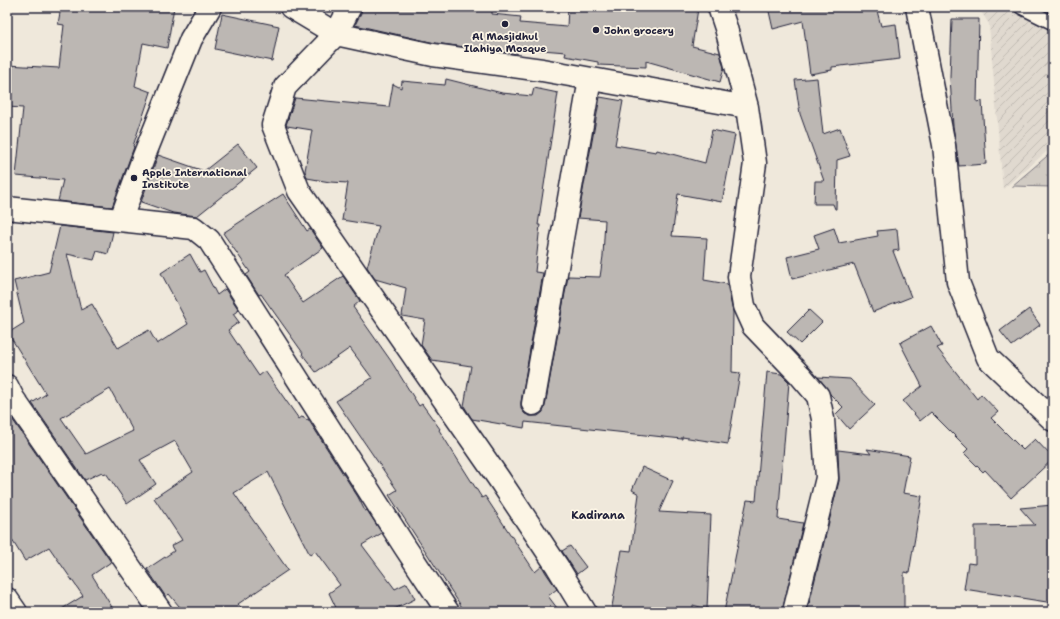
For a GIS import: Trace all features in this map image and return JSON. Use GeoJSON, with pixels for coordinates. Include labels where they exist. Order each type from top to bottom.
{"type":"FeatureCollection","features":[{"type":"Feature","properties":{"kind":"street"},"geometry":{"type":"LineString","coordinates":[[121,219],[144,156],[191,39],[210,7]]}},
{"type":"Feature","properties":{"kind":"street"},"geometry":{"type":"LineString","coordinates":[[290,7],[336,34],[433,55],[542,70],[747,107]]}},
{"type":"Feature","properties":{"kind":"street"},"geometry":{"type":"LineString","coordinates":[[350,7],[336,34],[286,87],[273,126],[286,160],[299,191],[499,479],[557,566],[585,612]]}},
{"type":"Feature","properties":{"kind":"street"},"geometry":{"type":"LineString","coordinates":[[719,7],[747,107],[755,163],[739,278],[744,306],[753,326],[818,396],[823,419],[827,478],[794,612]]}},
{"type":"Feature","properties":{"kind":"street"},"geometry":{"type":"LineString","coordinates":[[916,7],[944,145],[958,282],[988,358],[1053,420]]}},
{"type":"Feature","properties":{"kind":"street"},"geometry":{"type":"LineString","coordinates":[[533,404],[590,78]]}},
{"type":"Feature","properties":{"kind":"street"},"geometry":{"type":"LineString","coordinates":[[7,208],[194,228],[209,240],[448,612]]}},
{"type":"Feature","properties":{"kind":"street"},"geometry":{"type":"LineString","coordinates":[[7,386],[13,398],[161,612]]}},
{"type":"Feature","properties":{"kind":"street"},"geometry":{"type":"LineString","coordinates":[[7,599],[16,612]]}},
{"type":"Feature","properties":{"kind":"lane"},"geometry":{"type":"LineString","coordinates":[[1021,7],[1053,23]]}},
{"type":"Feature","properties":{"kind":"shaded area"},"geometry":{"type":"Polygon","coordinates":[[[978,7],[1053,7],[1053,146],[1003,189],[989,24],[978,7]]]}},
{"type":"Feature","properties":{"kind":"green space"},"geometry":{"type":"Polygon","coordinates":[[[1053,151],[1053,187],[1012,186],[1053,151]]]}},
{"type":"Feature","properties":{"kind":"building"},"geometry":{"type":"Polygon","coordinates":[[[61,7],[174,7],[167,48],[143,43],[135,86],[151,92],[133,146],[134,147],[112,207],[58,201],[63,180],[16,176],[23,108],[7,107],[7,65],[59,68],[64,25],[58,24],[61,7]]]}},
{"type":"Feature","properties":{"kind":"building"},"geometry":{"type":"Polygon","coordinates":[[[362,7],[492,7],[492,14],[521,17],[520,23],[567,27],[568,7],[688,7],[698,9],[692,46],[720,53],[724,68],[720,82],[646,61],[646,67],[598,65],[598,62],[565,56],[566,52],[518,48],[517,54],[435,43],[355,25],[361,13],[362,7]]]}},
{"type":"Feature","properties":{"kind":"building"},"geometry":{"type":"Polygon","coordinates":[[[768,7],[876,7],[881,26],[896,24],[900,59],[832,67],[832,70],[810,74],[803,21],[773,29],[768,7]]]}},
{"type":"Feature","properties":{"kind":"building"},"geometry":{"type":"Polygon","coordinates":[[[222,14],[279,26],[272,61],[215,49],[222,14]]]}},
{"type":"Feature","properties":{"kind":"building"},"geometry":{"type":"Polygon","coordinates":[[[952,19],[979,19],[977,102],[982,101],[986,164],[959,166],[953,126],[950,77],[952,19]]]}},
{"type":"Feature","properties":{"kind":"building"},"geometry":{"type":"Polygon","coordinates":[[[817,78],[823,134],[840,128],[850,156],[837,160],[836,209],[833,204],[814,204],[815,181],[824,181],[800,114],[795,80],[817,78]]]}},
{"type":"Feature","properties":{"kind":"building"},"geometry":{"type":"Polygon","coordinates":[[[446,79],[502,93],[532,96],[534,88],[558,93],[538,225],[540,225],[535,272],[543,273],[521,402],[521,409],[525,414],[530,416],[538,416],[543,412],[545,406],[568,276],[600,277],[605,220],[578,218],[600,97],[623,101],[615,145],[656,152],[657,150],[705,163],[712,130],[735,135],[722,202],[678,194],[672,236],[707,238],[704,280],[727,284],[733,312],[732,372],[740,373],[728,444],[682,437],[682,439],[525,422],[524,428],[472,419],[464,406],[471,366],[432,360],[421,345],[425,320],[402,316],[406,288],[375,279],[367,267],[379,226],[342,220],[348,183],[307,178],[305,171],[312,130],[286,125],[295,98],[389,107],[393,84],[401,88],[402,81],[445,85],[446,79]]]}},
{"type":"Feature","properties":{"kind":"building"},"geometry":{"type":"Polygon","coordinates":[[[238,144],[257,168],[197,216],[173,213],[141,202],[158,155],[204,171],[238,144]]]}},
{"type":"Feature","properties":{"kind":"building"},"geometry":{"type":"Polygon","coordinates":[[[283,194],[307,231],[310,229],[323,248],[284,275],[303,303],[343,276],[360,301],[353,307],[391,361],[419,406],[422,404],[440,429],[439,430],[482,498],[485,496],[535,572],[542,566],[557,589],[548,596],[560,612],[465,612],[389,495],[397,490],[336,401],[372,378],[350,348],[316,372],[261,294],[259,295],[246,275],[250,272],[223,233],[283,194]]]}},
{"type":"Feature","properties":{"kind":"building"},"geometry":{"type":"Polygon","coordinates":[[[60,226],[113,232],[108,254],[97,251],[94,260],[67,254],[81,310],[92,304],[118,348],[149,330],[157,344],[188,324],[161,273],[190,254],[200,272],[204,270],[217,295],[225,289],[239,310],[233,314],[239,322],[228,330],[259,376],[265,371],[299,419],[303,416],[306,420],[308,419],[358,497],[365,511],[367,510],[382,533],[362,545],[395,589],[407,583],[415,599],[388,612],[338,612],[329,593],[340,585],[315,551],[310,555],[268,472],[234,493],[288,570],[238,604],[244,612],[184,612],[169,594],[166,597],[147,569],[174,551],[171,546],[182,540],[154,498],[193,472],[175,441],[140,460],[156,484],[127,504],[106,473],[103,474],[102,472],[85,480],[32,403],[46,394],[8,333],[24,323],[14,281],[49,272],[60,226]],[[110,389],[61,418],[86,454],[133,431],[110,389]]]}},
{"type":"Feature","properties":{"kind":"building"},"geometry":{"type":"Polygon","coordinates":[[[834,228],[839,243],[878,236],[877,231],[897,229],[899,250],[893,251],[911,297],[873,312],[854,264],[792,279],[787,257],[819,249],[814,235],[834,228]]]}},
{"type":"Feature","properties":{"kind":"building"},"geometry":{"type":"Polygon","coordinates":[[[1029,309],[1040,325],[1012,346],[1000,331],[1029,309]]]}},
{"type":"Feature","properties":{"kind":"building"},"geometry":{"type":"Polygon","coordinates":[[[809,310],[822,322],[800,344],[787,332],[809,310]]]}},
{"type":"Feature","properties":{"kind":"building"},"geometry":{"type":"Polygon","coordinates":[[[931,326],[942,346],[937,348],[977,399],[981,394],[998,412],[991,418],[1023,450],[1035,439],[1053,458],[1011,498],[985,470],[983,472],[964,453],[968,449],[931,412],[920,421],[903,401],[922,386],[900,343],[931,326]]]}},
{"type":"Feature","properties":{"kind":"building"},"geometry":{"type":"Polygon","coordinates":[[[767,372],[781,374],[789,382],[778,519],[803,523],[782,612],[724,612],[747,500],[756,501],[767,372]]]}},
{"type":"Feature","properties":{"kind":"building"},"geometry":{"type":"Polygon","coordinates":[[[818,377],[850,379],[875,405],[849,429],[836,414],[843,407],[830,394],[818,377]]]}},
{"type":"Feature","properties":{"kind":"building"},"geometry":{"type":"Polygon","coordinates":[[[10,416],[111,562],[92,575],[115,612],[57,612],[83,596],[49,547],[25,561],[7,532],[7,418],[10,416]]]}},
{"type":"Feature","properties":{"kind":"building"},"geometry":{"type":"Polygon","coordinates":[[[867,449],[910,456],[903,493],[922,496],[909,573],[904,572],[904,612],[807,612],[839,481],[838,450],[871,454],[867,449]]]}},
{"type":"Feature","properties":{"kind":"building"},"geometry":{"type":"Polygon","coordinates":[[[642,467],[673,481],[659,512],[711,515],[707,609],[693,605],[693,610],[654,608],[654,612],[611,612],[622,550],[631,551],[639,494],[632,490],[642,467]]]}},
{"type":"Feature","properties":{"kind":"building"},"geometry":{"type":"Polygon","coordinates":[[[1053,505],[1053,603],[964,589],[968,563],[975,564],[975,526],[1035,525],[1020,508],[1053,505]]]}},
{"type":"Feature","properties":{"kind":"building"},"geometry":{"type":"Polygon","coordinates":[[[570,546],[586,567],[577,574],[562,551],[570,546]]]}},
{"type":"Feature","properties":{"kind":"place","name":"Al Masjidhul Ilahiya Mosque"},"geometry":{"type":"Point","coordinates":[505,24]}},
{"type":"Feature","properties":{"kind":"place","name":"John grocery"},"geometry":{"type":"Point","coordinates":[596,30]}},
{"type":"Feature","properties":{"kind":"place","name":"Apple International Institute"},"geometry":{"type":"Point","coordinates":[134,178]}},
{"type":"Feature","properties":{"kind":"district","name":"Kadirana"},"geometry":{"type":"Point","coordinates":[598,515]}}]}
